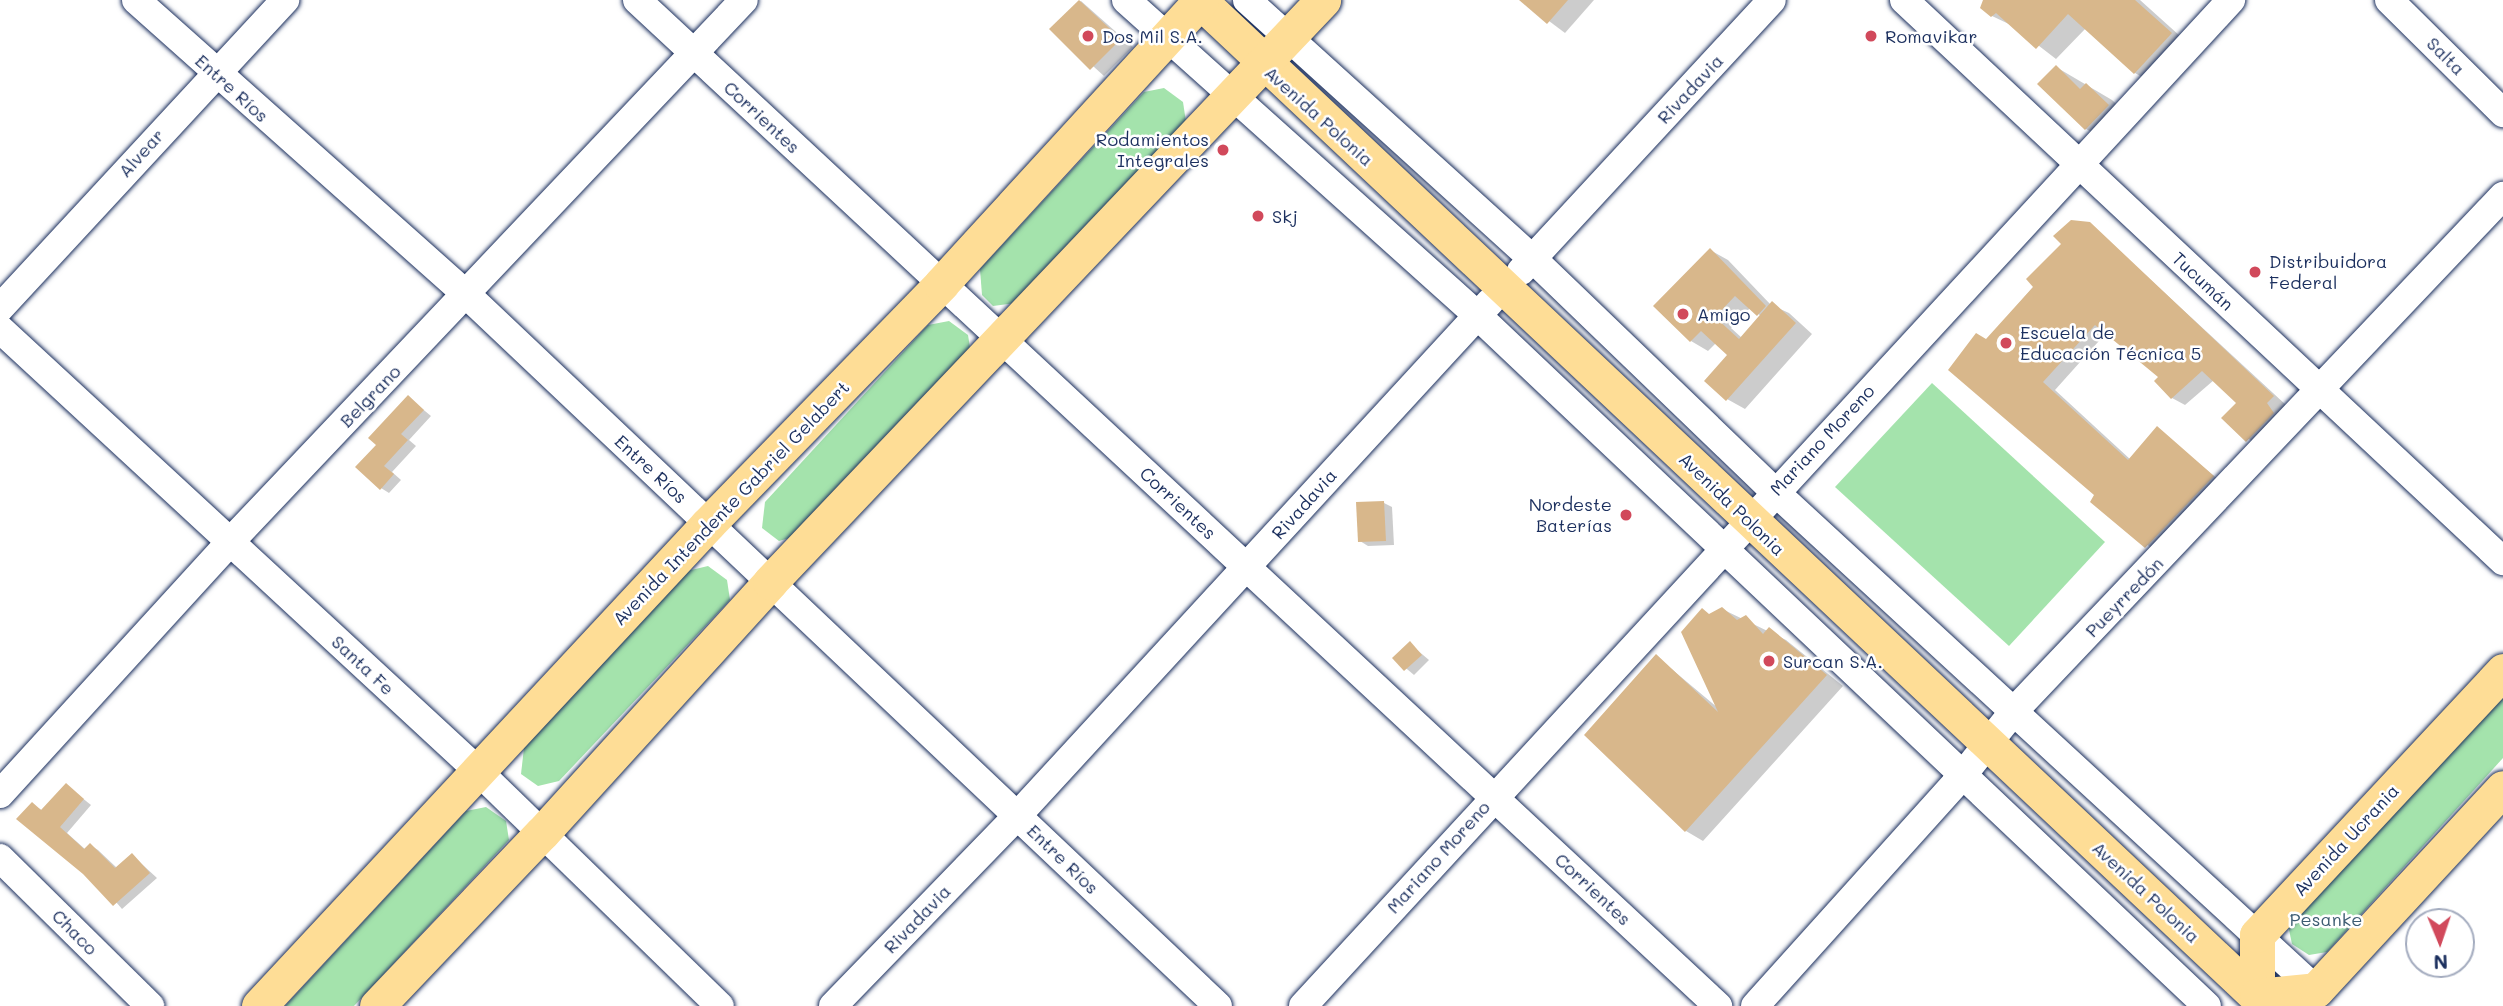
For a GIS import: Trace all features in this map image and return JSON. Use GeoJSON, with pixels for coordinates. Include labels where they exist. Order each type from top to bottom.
{"type":"FeatureCollection","features":[{"type":"Feature","properties":{"kind":"main road","name":"Avenida Intendente Gabriel Gelabert"},"geometry":{"type":"LineString","coordinates":[[260,1006],[476,769],[941,284],[1200,0]]}},
{"type":"Feature","properties":{"kind":"main road","name":"Avenida Polonia"},"geometry":{"type":"LineString","coordinates":[[1200,0],[1263,64],[1506,286],[1749,521],[2260,1003]]}},
{"type":"Feature","properties":{"kind":"main road"},"geometry":{"type":"LineString","coordinates":[[377,1006],[542,833],[770,582],[1323,0]]}},
{"type":"Feature","properties":{"kind":"main road","name":"Avenida Ucrania"},"geometry":{"type":"LineString","coordinates":[[2257,935],[2503,671]]}},
{"type":"Feature","properties":{"kind":"main road"},"geometry":{"type":"LineString","coordinates":[[2257,935],[2260,1003],[2316,990],[2503,788]]}},
{"type":"Feature","properties":{"kind":"street","name":"Entre Ríos"},"geometry":{"type":"LineString","coordinates":[[136,0],[467,295],[1218,1006]]}},
{"type":"Feature","properties":{"kind":"street","name":"Alvear"},"geometry":{"type":"LineString","coordinates":[[0,308],[214,72],[285,0]]}},
{"type":"Feature","properties":{"kind":"street","name":"Corrientes"},"geometry":{"type":"LineString","coordinates":[[637,0],[1718,1006]]}},
{"type":"Feature","properties":{"kind":"street","name":"Belgrano"},"geometry":{"type":"LineString","coordinates":[[0,794],[229,543],[744,0]]}},
{"type":"Feature","properties":{"kind":"street"},"geometry":{"type":"LineString","coordinates":[[1126,0],[1230,97],[1477,315],[2207,1006]]}},
{"type":"Feature","properties":{"kind":"street"},"geometry":{"type":"LineString","coordinates":[[1247,0],[1533,259],[1774,491],[2316,990]]}},
{"type":"Feature","properties":{"kind":"street","name":"Rivadavia"},"geometry":{"type":"LineString","coordinates":[[833,1006],[1017,816],[1477,315],[1533,259],[1772,0]]}},
{"type":"Feature","properties":{"kind":"street","name":"Tucumán"},"geometry":{"type":"LineString","coordinates":[[1904,0],[2503,561]]}},
{"type":"Feature","properties":{"kind":"street","name":"Mariano Moreno"},"geometry":{"type":"LineString","coordinates":[[1303,1006],[1492,796],[2231,0]]}},
{"type":"Feature","properties":{"kind":"street","name":"Salta"},"geometry":{"type":"LineString","coordinates":[[2389,0],[2503,113]]}},
{"type":"Feature","properties":{"kind":"street","name":"Pueyrredón"},"geometry":{"type":"LineString","coordinates":[[1755,1006],[1962,776],[2013,712],[2321,392],[2503,196]]}},
{"type":"Feature","properties":{"kind":"street","name":"Santa Fe"},"geometry":{"type":"LineString","coordinates":[[0,329],[476,769],[720,1006]]}},
{"type":"Feature","properties":{"kind":"street","name":"Chaco"},"geometry":{"type":"LineString","coordinates":[[0,858],[150,1006]]}},
{"type":"Feature","properties":{"kind":"green space"},"geometry":{"type":"Polygon","coordinates":[[[1164,88],[1183,102],[1186,122],[1016,303],[993,306],[982,295],[980,269],[1144,92],[1164,88]]]}},
{"type":"Feature","properties":{"kind":"green space"},"geometry":{"type":"Polygon","coordinates":[[[949,321],[968,335],[971,354],[800,535],[779,541],[762,528],[765,502],[928,325],[949,321]]]}},
{"type":"Feature","properties":{"kind":"green space"},"geometry":{"type":"Polygon","coordinates":[[[1932,383],[2105,542],[2009,646],[1835,487],[1932,383]]]}},
{"type":"Feature","properties":{"kind":"green space"},"geometry":{"type":"Polygon","coordinates":[[[708,566],[727,580],[730,600],[559,781],[538,786],[521,774],[524,748],[687,571],[708,566]]]}},
{"type":"Feature","properties":{"kind":"green space","name":"Pesanke"},"geometry":{"type":"Polygon","coordinates":[[[2503,695],[2503,758],[2327,952],[2309,955],[2292,944],[2288,925],[2503,695]]]}},
{"type":"Feature","properties":{"kind":"green space"},"geometry":{"type":"Polygon","coordinates":[[[486,807],[506,821],[509,840],[354,1006],[285,1006],[466,811],[486,807]]]}},
{"type":"Feature","properties":{"kind":"building"},"geometry":{"type":"Polygon","coordinates":[[[1079,0],[1121,39],[1090,70],[1049,29],[1079,0]]]}},
{"type":"Feature","properties":{"kind":"building"},"geometry":{"type":"Polygon","coordinates":[[[1519,0],[1568,0],[1547,24],[1519,0]]]}},
{"type":"Feature","properties":{"kind":"building"},"geometry":{"type":"Polygon","coordinates":[[[1983,0],[2135,0],[2172,33],[2134,74],[2068,14],[2036,49],[1996,13],[1991,17],[1980,8],[1983,0]]]}},
{"type":"Feature","properties":{"kind":"building"},"geometry":{"type":"Polygon","coordinates":[[[2056,65],[2080,89],[2086,83],[2109,105],[2085,130],[2037,84],[2056,65]]]}},
{"type":"Feature","properties":{"kind":"building"},"geometry":{"type":"Polygon","coordinates":[[[2071,220],[2090,222],[2274,396],[2267,403],[2274,413],[2246,442],[2221,418],[2236,403],[2202,371],[2171,399],[2154,381],[2158,377],[2095,325],[2043,382],[2128,460],[2157,426],[2214,476],[2145,548],[2090,502],[2094,495],[1948,370],[1976,333],[1986,339],[2033,287],[2026,279],[2061,244],[2053,236],[2071,220]]]}},
{"type":"Feature","properties":{"kind":"building"},"geometry":{"type":"Polygon","coordinates":[[[1710,248],[1766,306],[1757,316],[1735,296],[1715,317],[1739,339],[1772,301],[1796,323],[1726,401],[1704,381],[1727,355],[1701,331],[1690,342],[1653,306],[1710,248]]]}},
{"type":"Feature","properties":{"kind":"building"},"geometry":{"type":"Polygon","coordinates":[[[408,395],[424,410],[401,434],[408,440],[384,466],[394,474],[380,490],[355,467],[376,445],[368,438],[408,395]]]}},
{"type":"Feature","properties":{"kind":"building"},"geometry":{"type":"Polygon","coordinates":[[[1384,501],[1386,541],[1358,542],[1356,502],[1384,501]]]}},
{"type":"Feature","properties":{"kind":"building"},"geometry":{"type":"Polygon","coordinates":[[[1722,607],[1737,620],[1746,615],[1763,634],[1769,627],[1827,675],[1685,832],[1584,735],[1656,654],[1718,712],[1681,632],[1702,608],[1709,614],[1722,607]]]}},
{"type":"Feature","properties":{"kind":"building"},"geometry":{"type":"Polygon","coordinates":[[[1410,641],[1422,655],[1404,671],[1392,658],[1410,641]]]}},
{"type":"Feature","properties":{"kind":"building"},"geometry":{"type":"Polygon","coordinates":[[[66,783],[84,799],[60,827],[84,849],[90,843],[115,868],[132,853],[150,873],[113,906],[83,874],[16,819],[32,802],[41,810],[66,783]]]}},
{"type":"Feature","properties":{"kind":"place","name":"Dos Mil S.A."},"geometry":{"type":"Point","coordinates":[1088,36]}},
{"type":"Feature","properties":{"kind":"place","name":"Romavikar"},"geometry":{"type":"Point","coordinates":[1871,36]}},
{"type":"Feature","properties":{"kind":"place","name":"Rodamientos Integrales"},"geometry":{"type":"Point","coordinates":[1223,150]}},
{"type":"Feature","properties":{"kind":"place","name":"Skj"},"geometry":{"type":"Point","coordinates":[1258,216]}},
{"type":"Feature","properties":{"kind":"place","name":"Distribuidora Federal"},"geometry":{"type":"Point","coordinates":[2255,272]}},
{"type":"Feature","properties":{"kind":"place","name":"Amigo"},"geometry":{"type":"Point","coordinates":[1683,314]}},
{"type":"Feature","properties":{"kind":"place","name":"Escuela de Educación Técnica 5"},"geometry":{"type":"Point","coordinates":[2006,343]}},
{"type":"Feature","properties":{"kind":"place","name":"Nordeste Baterías"},"geometry":{"type":"Point","coordinates":[1626,515]}},
{"type":"Feature","properties":{"kind":"place","name":"Surcan S.A."},"geometry":{"type":"Point","coordinates":[1769,661]}}]}
